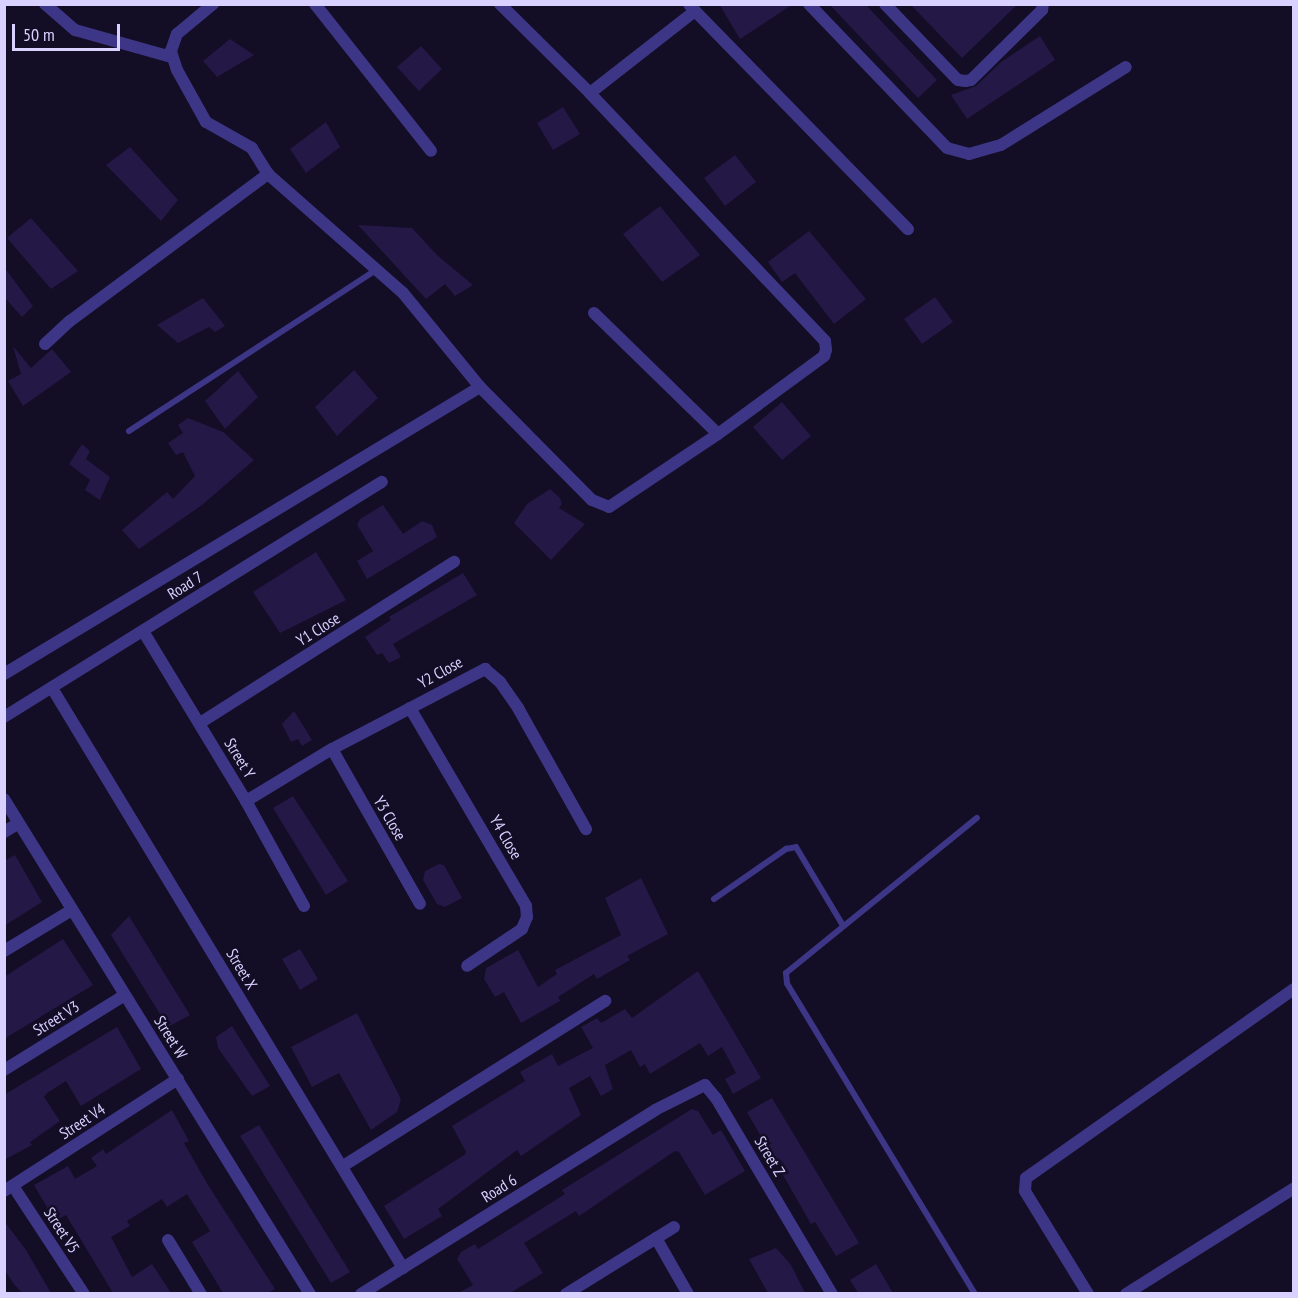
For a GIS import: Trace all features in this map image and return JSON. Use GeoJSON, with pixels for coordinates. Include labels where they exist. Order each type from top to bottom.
{"type":"FeatureCollection","features":[{"type":"Feature","properties":{"kind":"street"},"geometry":{"type":"LineString","coordinates":[[45,4],[75,30],[172,57]]}},
{"type":"Feature","properties":{"kind":"street"},"geometry":{"type":"LineString","coordinates":[[213,4],[177,34],[172,57],[206,122],[252,148],[268,174],[374,271],[403,293],[480,387],[601,506],[609,507],[718,434],[824,356],[825,341],[590,93],[500,4]]}},
{"type":"Feature","properties":{"kind":"street"},"geometry":{"type":"LineString","coordinates":[[315,4],[431,151]]}},
{"type":"Feature","properties":{"kind":"street"},"geometry":{"type":"LineString","coordinates":[[809,4],[947,148],[969,154],[1001,144],[1126,67]]}},
{"type":"Feature","properties":{"kind":"street"},"geometry":{"type":"LineString","coordinates":[[885,4],[958,80],[965,81],[971,80],[1042,10],[1043,4]]}},
{"type":"Feature","properties":{"kind":"street"},"geometry":{"type":"LineString","coordinates":[[590,93],[692,8],[908,229]]}},
{"type":"Feature","properties":{"kind":"street"},"geometry":{"type":"LineString","coordinates":[[45,344],[70,321],[268,174]]}},
{"type":"Feature","properties":{"kind":"street"},"geometry":{"type":"LineString","coordinates":[[594,313],[718,434]]}},
{"type":"Feature","properties":{"kind":"street"},"geometry":{"type":"LineString","coordinates":[[4,674],[480,387]]}},
{"type":"Feature","properties":{"kind":"street","name":"Road 7"},"geometry":{"type":"LineString","coordinates":[[4,717],[382,482]]}},
{"type":"Feature","properties":{"kind":"street","name":"Y1 Close"},"geometry":{"type":"LineString","coordinates":[[200,723],[454,562]]}},
{"type":"Feature","properties":{"kind":"street","name":"Street Y"},"geometry":{"type":"LineString","coordinates":[[143,631],[246,801],[304,906]]}},
{"type":"Feature","properties":{"kind":"street","name":"Y2 Close"},"geometry":{"type":"LineString","coordinates":[[246,801],[332,749],[474,672],[485,669],[492,673],[518,708],[586,829]]}},
{"type":"Feature","properties":{"kind":"street","name":"Street X"},"geometry":{"type":"LineString","coordinates":[[52,688],[404,1268]]}},
{"type":"Feature","properties":{"kind":"street","name":"Y4 Close"},"geometry":{"type":"LineString","coordinates":[[410,708],[526,906],[527,916],[522,929],[467,966]]}},
{"type":"Feature","properties":{"kind":"street","name":"Y3 Close"},"geometry":{"type":"LineString","coordinates":[[332,749],[420,904]]}},
{"type":"Feature","properties":{"kind":"street","name":"Street W"},"geometry":{"type":"LineString","coordinates":[[4,799],[310,1293]]}},
{"type":"Feature","properties":{"kind":"street"},"geometry":{"type":"LineString","coordinates":[[4,832],[19,823]]}},
{"type":"Feature","properties":{"kind":"street"},"geometry":{"type":"LineString","coordinates":[[4,951],[72,910]]}},
{"type":"Feature","properties":{"kind":"street"},"geometry":{"type":"LineString","coordinates":[[1088,1293],[1025,1191],[1026,1178],[1293,989]]}},
{"type":"Feature","properties":{"kind":"street","name":"Street V3"},"geometry":{"type":"LineString","coordinates":[[4,1070],[125,995]]}},
{"type":"Feature","properties":{"kind":"street"},"geometry":{"type":"LineString","coordinates":[[343,1166],[605,1001]]}},
{"type":"Feature","properties":{"kind":"street","name":"Street V4"},"geometry":{"type":"LineString","coordinates":[[9,1188],[178,1079]]}},
{"type":"Feature","properties":{"kind":"street","name":"Street Z"},"geometry":{"type":"LineString","coordinates":[[655,1110],[701,1086],[708,1087],[832,1293]]}},
{"type":"Feature","properties":{"kind":"street","name":"Road 6"},"geometry":{"type":"LineString","coordinates":[[361,1293],[655,1110]]}},
{"type":"Feature","properties":{"kind":"street","name":"Street V5"},"geometry":{"type":"LineString","coordinates":[[9,1188],[84,1293]]}},
{"type":"Feature","properties":{"kind":"street"},"geometry":{"type":"LineString","coordinates":[[1126,1293],[1293,1188]]}},
{"type":"Feature","properties":{"kind":"street"},"geometry":{"type":"LineString","coordinates":[[566,1293],[674,1227]]}},
{"type":"Feature","properties":{"kind":"street"},"geometry":{"type":"LineString","coordinates":[[656,1238],[688,1293]]}},
{"type":"Feature","properties":{"kind":"street"},"geometry":{"type":"LineString","coordinates":[[168,1240],[201,1293]]}},
{"type":"Feature","properties":{"kind":"lane"},"geometry":{"type":"LineString","coordinates":[[129,431],[374,271]]}},
{"type":"Feature","properties":{"kind":"lane"},"geometry":{"type":"LineString","coordinates":[[975,1293],[788,983],[786,973],[842,924],[977,818]]}},
{"type":"Feature","properties":{"kind":"lane"},"geometry":{"type":"LineString","coordinates":[[714,899],[786,849],[796,847],[842,924]]}},
{"type":"Feature","properties":{"kind":"building"},"geometry":{"type":"Polygon","coordinates":[[[719,4],[793,4],[740,39],[719,4]]]}},
{"type":"Feature","properties":{"kind":"building"},"geometry":{"type":"Polygon","coordinates":[[[829,4],[865,4],[937,80],[918,98],[829,4]]]}},
{"type":"Feature","properties":{"kind":"building"},"geometry":{"type":"Polygon","coordinates":[[[910,4],[1018,4],[962,58],[910,4]]]}},
{"type":"Feature","properties":{"kind":"building"},"geometry":{"type":"Polygon","coordinates":[[[1040,36],[1055,60],[967,119],[951,95],[976,86],[1001,62],[1040,36]]]}},
{"type":"Feature","properties":{"kind":"building"},"geometry":{"type":"Polygon","coordinates":[[[230,39],[254,55],[217,77],[203,61],[230,39]]]}},
{"type":"Feature","properties":{"kind":"building"},"geometry":{"type":"Polygon","coordinates":[[[421,46],[442,69],[419,91],[397,67],[421,46]]]}},
{"type":"Feature","properties":{"kind":"building"},"geometry":{"type":"Polygon","coordinates":[[[563,107],[580,134],[553,150],[537,123],[563,107]]]}},
{"type":"Feature","properties":{"kind":"building"},"geometry":{"type":"Polygon","coordinates":[[[326,122],[340,147],[306,173],[290,149],[326,122]]]}},
{"type":"Feature","properties":{"kind":"building"},"geometry":{"type":"Polygon","coordinates":[[[130,147],[178,200],[161,221],[106,165],[130,147]]]}},
{"type":"Feature","properties":{"kind":"building"},"geometry":{"type":"Polygon","coordinates":[[[735,155],[756,182],[725,206],[704,178],[735,155]]]}},
{"type":"Feature","properties":{"kind":"building"},"geometry":{"type":"Polygon","coordinates":[[[660,206],[700,255],[662,282],[623,234],[660,206]]]}},
{"type":"Feature","properties":{"kind":"building"},"geometry":{"type":"Polygon","coordinates":[[[31,218],[78,271],[51,289],[7,238],[31,218]]]}},
{"type":"Feature","properties":{"kind":"building"},"geometry":{"type":"Polygon","coordinates":[[[358,225],[412,228],[438,256],[473,285],[455,296],[445,284],[426,299],[358,225]]]}},
{"type":"Feature","properties":{"kind":"building"},"geometry":{"type":"Polygon","coordinates":[[[809,231],[866,299],[834,324],[795,273],[782,282],[768,262],[809,231]]]}},
{"type":"Feature","properties":{"kind":"building"},"geometry":{"type":"Polygon","coordinates":[[[4,267],[33,306],[22,317],[4,297],[4,267]]]}},
{"type":"Feature","properties":{"kind":"building"},"geometry":{"type":"Polygon","coordinates":[[[935,297],[953,322],[922,344],[904,319],[935,297]]]}},
{"type":"Feature","properties":{"kind":"building"},"geometry":{"type":"Polygon","coordinates":[[[203,298],[225,326],[215,332],[209,327],[178,343],[157,325],[203,298]]]}},
{"type":"Feature","properties":{"kind":"building"},"geometry":{"type":"Polygon","coordinates":[[[13,346],[31,368],[52,349],[71,372],[23,406],[8,381],[21,374],[13,346]]]}},
{"type":"Feature","properties":{"kind":"building"},"geometry":{"type":"Polygon","coordinates":[[[354,370],[378,398],[337,436],[315,407],[354,370]]]}},
{"type":"Feature","properties":{"kind":"building"},"geometry":{"type":"Polygon","coordinates":[[[238,371],[258,397],[225,429],[205,401],[238,371]]]}},
{"type":"Feature","properties":{"kind":"building"},"geometry":{"type":"Polygon","coordinates":[[[782,402],[811,436],[782,460],[753,427],[782,402]]]}},
{"type":"Feature","properties":{"kind":"building"},"geometry":{"type":"Polygon","coordinates":[[[188,418],[223,432],[254,460],[202,505],[139,549],[122,530],[167,492],[173,499],[195,476],[183,452],[176,455],[168,443],[183,433],[178,425],[188,418]]]}},
{"type":"Feature","properties":{"kind":"building"},"geometry":{"type":"Polygon","coordinates":[[[82,444],[90,451],[86,459],[110,477],[100,500],[85,490],[90,480],[69,464],[82,444]]]}},
{"type":"Feature","properties":{"kind":"building"},"geometry":{"type":"Polygon","coordinates":[[[550,489],[560,498],[562,504],[559,508],[585,524],[551,560],[514,523],[527,504],[550,489]]]}},
{"type":"Feature","properties":{"kind":"building"},"geometry":{"type":"Polygon","coordinates":[[[383,505],[403,534],[422,521],[432,525],[437,537],[367,579],[357,561],[373,551],[357,525],[360,519],[383,505]]]}},
{"type":"Feature","properties":{"kind":"building"},"geometry":{"type":"Polygon","coordinates":[[[316,552],[346,600],[280,633],[253,592],[316,552]]]}},
{"type":"Feature","properties":{"kind":"building"},"geometry":{"type":"Polygon","coordinates":[[[463,573],[477,595],[393,644],[401,657],[389,663],[382,653],[377,655],[365,637],[391,620],[389,617],[463,573]]]}},
{"type":"Feature","properties":{"kind":"building"},"geometry":{"type":"Polygon","coordinates":[[[294,711],[312,740],[302,746],[298,739],[291,742],[282,724],[294,711]]]}},
{"type":"Feature","properties":{"kind":"building"},"geometry":{"type":"Polygon","coordinates":[[[293,796],[348,881],[326,895],[273,808],[293,796]]]}},
{"type":"Feature","properties":{"kind":"building"},"geometry":{"type":"Polygon","coordinates":[[[15,855],[42,902],[4,926],[4,861],[15,855]]]}},
{"type":"Feature","properties":{"kind":"building"},"geometry":{"type":"Polygon","coordinates":[[[439,864],[444,865],[462,898],[445,907],[437,904],[423,880],[425,871],[439,864]]]}},
{"type":"Feature","properties":{"kind":"building"},"geometry":{"type":"Polygon","coordinates":[[[641,878],[668,934],[627,956],[630,960],[597,979],[594,974],[558,997],[560,1001],[521,1023],[504,992],[495,997],[484,979],[486,968],[518,950],[538,987],[557,974],[555,970],[621,935],[605,898],[641,878]]]}},
{"type":"Feature","properties":{"kind":"building"},"geometry":{"type":"Polygon","coordinates":[[[129,916],[190,1015],[168,1027],[111,935],[129,916]]]}},
{"type":"Feature","properties":{"kind":"building"},"geometry":{"type":"Polygon","coordinates":[[[63,939],[93,985],[4,1039],[4,977],[63,939]]]}},
{"type":"Feature","properties":{"kind":"building"},"geometry":{"type":"Polygon","coordinates":[[[300,949],[318,979],[300,990],[282,959],[300,949]]]}},
{"type":"Feature","properties":{"kind":"building"},"geometry":{"type":"Polygon","coordinates":[[[698,971],[761,1078],[733,1094],[725,1079],[736,1073],[722,1047],[708,1056],[700,1043],[650,1074],[645,1064],[640,1067],[631,1050],[605,1065],[613,1089],[601,1096],[590,1076],[569,1088],[581,1115],[521,1156],[517,1150],[438,1209],[442,1216],[404,1239],[384,1206],[464,1155],[466,1152],[452,1126],[525,1081],[520,1072],[552,1054],[558,1066],[593,1048],[581,1027],[597,1018],[601,1023],[625,1009],[632,1018],[698,971]]]}},
{"type":"Feature","properties":{"kind":"building"},"geometry":{"type":"Polygon","coordinates":[[[357,1013],[401,1099],[397,1112],[371,1130],[339,1073],[312,1087],[291,1047],[357,1013]]]}},
{"type":"Feature","properties":{"kind":"building"},"geometry":{"type":"Polygon","coordinates":[[[232,1026],[270,1086],[252,1096],[218,1048],[216,1037],[232,1026]]]}},
{"type":"Feature","properties":{"kind":"building"},"geometry":{"type":"Polygon","coordinates":[[[117,1027],[141,1069],[81,1106],[66,1081],[47,1093],[44,1097],[60,1121],[30,1142],[32,1145],[4,1160],[4,1095],[117,1027]]]}},
{"type":"Feature","properties":{"kind":"building"},"geometry":{"type":"Polygon","coordinates":[[[772,1098],[859,1243],[836,1256],[815,1222],[811,1224],[747,1112],[772,1098]]]}},
{"type":"Feature","properties":{"kind":"building"},"geometry":{"type":"Polygon","coordinates":[[[692,1109],[698,1111],[713,1135],[721,1130],[745,1171],[705,1195],[679,1152],[675,1151],[579,1216],[576,1211],[524,1243],[543,1273],[510,1293],[458,1293],[473,1285],[457,1259],[461,1252],[475,1244],[478,1249],[565,1194],[562,1190],[692,1109]]]}},
{"type":"Feature","properties":{"kind":"building"},"geometry":{"type":"Polygon","coordinates":[[[172,1110],[189,1141],[184,1143],[208,1185],[275,1289],[267,1293],[223,1293],[192,1242],[210,1231],[187,1194],[167,1207],[162,1199],[127,1221],[130,1226],[111,1237],[132,1277],[152,1264],[171,1293],[113,1293],[66,1215],[55,1221],[34,1185],[68,1166],[75,1179],[97,1166],[91,1158],[103,1149],[106,1154],[172,1110]]]}},
{"type":"Feature","properties":{"kind":"building"},"geometry":{"type":"Polygon","coordinates":[[[259,1125],[350,1272],[331,1283],[240,1136],[259,1125]]]}},
{"type":"Feature","properties":{"kind":"building"},"geometry":{"type":"Polygon","coordinates":[[[4,1221],[26,1250],[51,1293],[22,1293],[13,1283],[4,1269],[4,1221]]]}},
{"type":"Feature","properties":{"kind":"building"},"geometry":{"type":"Polygon","coordinates":[[[776,1248],[791,1265],[805,1293],[768,1293],[749,1259],[776,1248]]]}},
{"type":"Feature","properties":{"kind":"building"},"geometry":{"type":"Polygon","coordinates":[[[876,1264],[893,1293],[858,1293],[850,1280],[876,1264]]]}}]}
